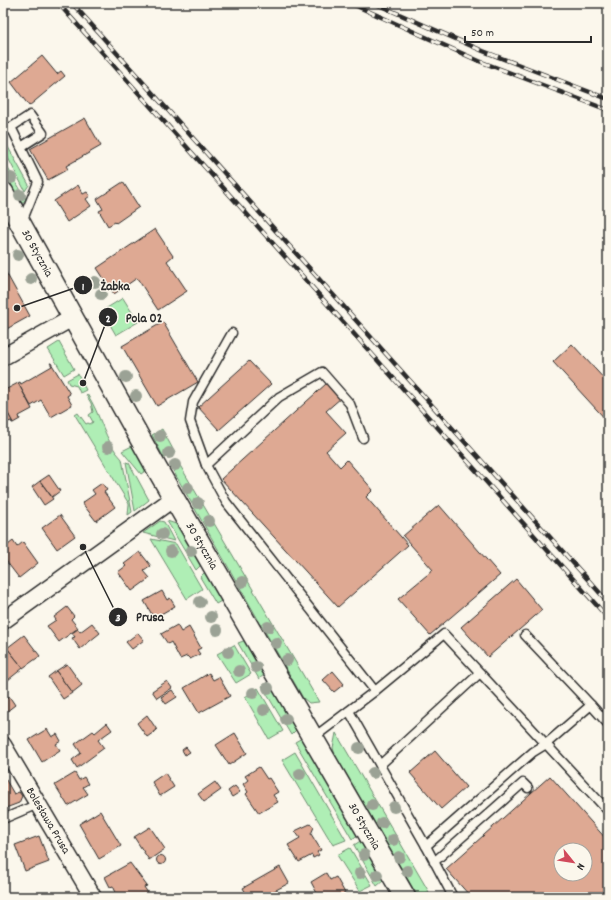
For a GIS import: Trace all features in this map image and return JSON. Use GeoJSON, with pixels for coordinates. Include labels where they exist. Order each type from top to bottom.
{"type":"FeatureCollection","features":[{"type":"Feature","properties":{"kind":"street","name":"30 Stycznia"},"geometry":{"type":"LineString","coordinates":[[3,192],[22,223],[174,498],[406,897]]}},
{"type":"Feature","properties":{"kind":"street"},"geometry":{"type":"LineString","coordinates":[[3,357],[74,317]]}},
{"type":"Feature","properties":{"kind":"street"},"geometry":{"type":"LineString","coordinates":[[3,621],[174,498]]}},
{"type":"Feature","properties":{"kind":"street","name":"Bolesława Prusa"},"geometry":{"type":"LineString","coordinates":[[3,745],[92,897]]}},
{"type":"Feature","properties":{"kind":"lane"},"geometry":{"type":"LineString","coordinates":[[21,147],[43,133],[30,115],[6,126],[13,131],[38,182],[22,223]]}},
{"type":"Feature","properties":{"kind":"lane"},"geometry":{"type":"LineString","coordinates":[[232,333],[193,402],[190,421],[206,465],[226,502],[375,691]]}},
{"type":"Feature","properties":{"kind":"lane"},"geometry":{"type":"LineString","coordinates":[[206,465],[279,398],[322,372],[350,404],[363,438]]}},
{"type":"Feature","properties":{"kind":"lane"},"geometry":{"type":"LineString","coordinates":[[313,738],[375,691],[444,634],[608,811]]}},
{"type":"Feature","properties":{"kind":"lane"},"geometry":{"type":"LineString","coordinates":[[525,635],[608,724]]}},
{"type":"Feature","properties":{"kind":"lane"},"geometry":{"type":"LineString","coordinates":[[380,764],[480,673]]}},
{"type":"Feature","properties":{"kind":"lane"},"geometry":{"type":"LineString","coordinates":[[426,846],[533,752],[546,744],[591,705]]}},
{"type":"Feature","properties":{"kind":"lane"},"geometry":{"type":"LineString","coordinates":[[349,711],[426,846],[453,897]]}},
{"type":"Feature","properties":{"kind":"lane"},"geometry":{"type":"LineString","coordinates":[[434,862],[523,783],[528,788]]}},
{"type":"Feature","properties":{"kind":"lane"},"geometry":{"type":"LineString","coordinates":[[3,819],[38,804]]}},
{"type":"Feature","properties":{"kind":"green space"},"geometry":{"type":"Polygon","coordinates":[[[3,138],[29,185],[25,191],[3,148],[3,138]]]}},
{"type":"Feature","properties":{"kind":"green space"},"geometry":{"type":"Polygon","coordinates":[[[3,160],[26,199],[20,206],[3,176],[3,160]]]}},
{"type":"Feature","properties":{"kind":"green space"},"geometry":{"type":"Polygon","coordinates":[[[123,298],[138,322],[116,335],[102,311],[123,298]]]}},
{"type":"Feature","properties":{"kind":"green space"},"geometry":{"type":"Polygon","coordinates":[[[59,342],[74,369],[64,375],[48,349],[59,342]]]}},
{"type":"Feature","properties":{"kind":"green space"},"geometry":{"type":"Polygon","coordinates":[[[78,374],[86,390],[80,393],[77,386],[69,384],[67,380],[78,374]]]}},
{"type":"Feature","properties":{"kind":"green space"},"geometry":{"type":"Polygon","coordinates":[[[87,394],[111,444],[122,459],[132,512],[128,515],[129,504],[75,415],[78,413],[86,424],[93,422],[89,415],[93,412],[91,403],[86,395],[87,394]]]}},
{"type":"Feature","properties":{"kind":"green space"},"geometry":{"type":"Polygon","coordinates":[[[162,429],[175,453],[164,458],[152,435],[162,429]]]}},
{"type":"Feature","properties":{"kind":"green space"},"geometry":{"type":"Polygon","coordinates":[[[134,445],[148,469],[141,474],[122,451],[134,445]]]}},
{"type":"Feature","properties":{"kind":"green space"},"geometry":{"type":"Polygon","coordinates":[[[126,462],[129,463],[149,500],[135,511],[126,462]]]}},
{"type":"Feature","properties":{"kind":"green space"},"geometry":{"type":"Polygon","coordinates":[[[178,462],[319,702],[309,703],[303,698],[171,467],[178,462]]]}},
{"type":"Feature","properties":{"kind":"green space"},"geometry":{"type":"Polygon","coordinates":[[[160,521],[164,522],[174,541],[143,533],[160,521]]]}},
{"type":"Feature","properties":{"kind":"green space"},"geometry":{"type":"Polygon","coordinates":[[[167,521],[179,525],[202,564],[196,570],[167,521]]]}},
{"type":"Feature","properties":{"kind":"green space"},"geometry":{"type":"Polygon","coordinates":[[[151,539],[176,544],[202,589],[187,599],[151,539]]]}},
{"type":"Feature","properties":{"kind":"green space"},"geometry":{"type":"Polygon","coordinates":[[[206,571],[223,600],[216,604],[200,577],[206,571]]]}},
{"type":"Feature","properties":{"kind":"green space"},"geometry":{"type":"Polygon","coordinates":[[[246,640],[265,674],[259,679],[238,643],[246,640]]]}},
{"type":"Feature","properties":{"kind":"green space"},"geometry":{"type":"Polygon","coordinates":[[[234,645],[251,674],[236,683],[217,654],[234,645]]]}},
{"type":"Feature","properties":{"kind":"green space"},"geometry":{"type":"Polygon","coordinates":[[[270,682],[297,729],[291,735],[262,686],[270,682]]]}},
{"type":"Feature","properties":{"kind":"green space"},"geometry":{"type":"Polygon","coordinates":[[[258,688],[283,731],[269,739],[245,697],[258,688]]]}},
{"type":"Feature","properties":{"kind":"green space"},"geometry":{"type":"Polygon","coordinates":[[[336,733],[429,892],[422,897],[418,897],[335,755],[333,748],[336,733]]]}},
{"type":"Feature","properties":{"kind":"green space"},"geometry":{"type":"Polygon","coordinates":[[[302,738],[358,835],[352,839],[295,742],[302,738]]]}},
{"type":"Feature","properties":{"kind":"green space"},"geometry":{"type":"Polygon","coordinates":[[[295,752],[346,840],[333,845],[282,760],[295,752]]]}},
{"type":"Feature","properties":{"kind":"green space"},"geometry":{"type":"Polygon","coordinates":[[[362,840],[384,880],[377,886],[354,845],[362,840]]]}},
{"type":"Feature","properties":{"kind":"green space"},"geometry":{"type":"Polygon","coordinates":[[[350,848],[372,885],[360,891],[337,855],[350,848]]]}},
{"type":"Feature","properties":{"kind":"building"},"geometry":{"type":"Polygon","coordinates":[[[42,56],[57,74],[61,71],[65,76],[29,106],[11,82],[42,56]]]}},
{"type":"Feature","properties":{"kind":"building"},"geometry":{"type":"Polygon","coordinates":[[[85,118],[101,146],[66,166],[68,169],[48,180],[30,149],[85,118]]]}},
{"type":"Feature","properties":{"kind":"building"},"geometry":{"type":"Polygon","coordinates":[[[123,182],[139,207],[116,223],[115,222],[108,226],[99,211],[103,209],[97,199],[123,182]]]}},
{"type":"Feature","properties":{"kind":"building"},"geometry":{"type":"Polygon","coordinates":[[[78,185],[83,194],[87,192],[90,196],[86,199],[91,206],[67,222],[54,201],[78,185]]]}},
{"type":"Feature","properties":{"kind":"building"},"geometry":{"type":"Polygon","coordinates":[[[155,229],[173,256],[167,261],[187,291],[158,310],[137,278],[114,294],[97,268],[155,229]]]}},
{"type":"Feature","properties":{"kind":"building"},"geometry":{"type":"Polygon","coordinates":[[[3,267],[30,316],[3,331],[3,267]]]}},
{"type":"Feature","properties":{"kind":"building"},"geometry":{"type":"Polygon","coordinates":[[[163,322],[198,382],[157,406],[122,346],[163,322]]]}},
{"type":"Feature","properties":{"kind":"building"},"geometry":{"type":"Polygon","coordinates":[[[572,344],[608,383],[608,422],[553,362],[572,344]]]}},
{"type":"Feature","properties":{"kind":"building"},"geometry":{"type":"Polygon","coordinates":[[[249,361],[271,384],[219,430],[198,407],[249,361]]]}},
{"type":"Feature","properties":{"kind":"building"},"geometry":{"type":"Polygon","coordinates":[[[51,363],[70,394],[67,396],[72,405],[51,417],[41,400],[31,406],[18,383],[20,382],[21,384],[52,366],[51,363]]]}},
{"type":"Feature","properties":{"kind":"building"},"geometry":{"type":"Polygon","coordinates":[[[18,383],[32,409],[19,416],[20,419],[13,423],[3,404],[3,391],[18,383]]]}},
{"type":"Feature","properties":{"kind":"building"},"geometry":{"type":"Polygon","coordinates":[[[327,383],[341,398],[326,411],[346,433],[326,451],[340,467],[347,460],[373,490],[366,497],[408,545],[338,607],[221,479],[327,383]]]}},
{"type":"Feature","properties":{"kind":"building"},"geometry":{"type":"Polygon","coordinates":[[[3,404],[13,423],[11,421],[3,424],[3,404]]]}},
{"type":"Feature","properties":{"kind":"building"},"geometry":{"type":"Polygon","coordinates":[[[49,475],[60,491],[52,497],[40,481],[49,475]]]}},
{"type":"Feature","properties":{"kind":"building"},"geometry":{"type":"Polygon","coordinates":[[[40,481],[53,499],[44,505],[32,487],[40,481]]]}},
{"type":"Feature","properties":{"kind":"building"},"geometry":{"type":"Polygon","coordinates":[[[102,483],[107,490],[104,492],[115,507],[96,521],[82,503],[95,494],[92,490],[102,483]]]}},
{"type":"Feature","properties":{"kind":"building"},"geometry":{"type":"Polygon","coordinates":[[[439,505],[500,575],[430,635],[398,599],[433,570],[403,536],[439,505]]]}},
{"type":"Feature","properties":{"kind":"building"},"geometry":{"type":"Polygon","coordinates":[[[60,515],[75,536],[57,549],[42,528],[60,515]]]}},
{"type":"Feature","properties":{"kind":"building"},"geometry":{"type":"Polygon","coordinates":[[[13,541],[17,547],[23,542],[38,563],[19,578],[3,557],[7,554],[3,549],[13,541]]]}},
{"type":"Feature","properties":{"kind":"building"},"geometry":{"type":"Polygon","coordinates":[[[140,552],[151,566],[144,571],[150,578],[132,591],[118,572],[126,566],[124,564],[140,552]]]}},
{"type":"Feature","properties":{"kind":"building"},"geometry":{"type":"Polygon","coordinates":[[[516,579],[542,610],[488,657],[461,627],[516,579]]]}},
{"type":"Feature","properties":{"kind":"building"},"geometry":{"type":"Polygon","coordinates":[[[162,591],[167,600],[170,598],[175,606],[154,618],[144,601],[162,591]]]}},
{"type":"Feature","properties":{"kind":"building"},"geometry":{"type":"Polygon","coordinates":[[[67,607],[74,616],[71,619],[78,628],[59,642],[47,626],[56,620],[54,617],[67,607]]]}},
{"type":"Feature","properties":{"kind":"building"},"geometry":{"type":"Polygon","coordinates":[[[92,623],[100,633],[80,649],[72,638],[75,637],[72,633],[78,629],[80,632],[92,623]]]}},
{"type":"Feature","properties":{"kind":"building"},"geometry":{"type":"Polygon","coordinates":[[[177,625],[181,632],[189,627],[201,648],[197,650],[200,654],[190,659],[187,656],[180,659],[171,642],[168,644],[161,634],[177,625]]]}},
{"type":"Feature","properties":{"kind":"building"},"geometry":{"type":"Polygon","coordinates":[[[138,633],[144,640],[132,649],[126,642],[138,633]]]}},
{"type":"Feature","properties":{"kind":"building"},"geometry":{"type":"Polygon","coordinates":[[[24,635],[40,656],[23,668],[7,648],[24,635]]]}},
{"type":"Feature","properties":{"kind":"building"},"geometry":{"type":"Polygon","coordinates":[[[7,648],[23,668],[3,684],[3,651],[7,648]]]}},
{"type":"Feature","properties":{"kind":"building"},"geometry":{"type":"Polygon","coordinates":[[[67,664],[82,685],[72,693],[56,671],[67,664]]]}},
{"type":"Feature","properties":{"kind":"building"},"geometry":{"type":"Polygon","coordinates":[[[56,671],[72,693],[63,699],[48,677],[56,671]]]}},
{"type":"Feature","properties":{"kind":"building"},"geometry":{"type":"Polygon","coordinates":[[[333,671],[344,684],[334,692],[323,680],[333,671]]]}},
{"type":"Feature","properties":{"kind":"building"},"geometry":{"type":"Polygon","coordinates":[[[209,673],[213,680],[219,677],[230,696],[199,713],[184,688],[209,673]]]}},
{"type":"Feature","properties":{"kind":"building"},"geometry":{"type":"Polygon","coordinates":[[[167,681],[172,688],[157,698],[152,691],[167,681]]]}},
{"type":"Feature","properties":{"kind":"building"},"geometry":{"type":"Polygon","coordinates":[[[172,690],[177,697],[166,704],[161,697],[172,690]]]}},
{"type":"Feature","properties":{"kind":"building"},"geometry":{"type":"Polygon","coordinates":[[[9,696],[15,705],[6,712],[3,707],[3,701],[9,696]]]}},
{"type":"Feature","properties":{"kind":"building"},"geometry":{"type":"Polygon","coordinates":[[[147,715],[157,730],[147,737],[137,723],[147,715]]]}},
{"type":"Feature","properties":{"kind":"building"},"geometry":{"type":"Polygon","coordinates":[[[107,723],[112,730],[98,740],[104,748],[77,768],[72,760],[81,753],[75,744],[93,731],[95,733],[107,723]]]}},
{"type":"Feature","properties":{"kind":"building"},"geometry":{"type":"Polygon","coordinates":[[[47,729],[52,737],[57,734],[61,741],[56,744],[60,750],[42,762],[29,740],[47,729]]]}},
{"type":"Feature","properties":{"kind":"building"},"geometry":{"type":"Polygon","coordinates":[[[235,733],[247,753],[229,765],[216,745],[235,733]]]}},
{"type":"Feature","properties":{"kind":"building"},"geometry":{"type":"Polygon","coordinates":[[[186,747],[190,752],[185,755],[182,750],[186,747]]]}},
{"type":"Feature","properties":{"kind":"building"},"geometry":{"type":"Polygon","coordinates":[[[435,751],[466,787],[441,809],[410,773],[435,751]]]}},
{"type":"Feature","properties":{"kind":"building"},"geometry":{"type":"Polygon","coordinates":[[[259,767],[267,779],[269,778],[278,792],[273,795],[278,802],[259,813],[246,794],[248,792],[243,784],[248,780],[245,776],[259,767]]]}},
{"type":"Feature","properties":{"kind":"building"},"geometry":{"type":"Polygon","coordinates":[[[75,773],[79,780],[84,777],[88,784],[83,787],[88,794],[68,806],[55,785],[75,773]]]}},
{"type":"Feature","properties":{"kind":"building"},"geometry":{"type":"Polygon","coordinates":[[[165,773],[174,787],[160,796],[152,782],[165,773]]]}},
{"type":"Feature","properties":{"kind":"building"},"geometry":{"type":"Polygon","coordinates":[[[3,775],[14,794],[19,792],[22,796],[19,803],[3,809],[3,775]]]}},
{"type":"Feature","properties":{"kind":"building"},"geometry":{"type":"Polygon","coordinates":[[[550,776],[608,841],[608,897],[471,897],[446,869],[550,776]]]}},
{"type":"Feature","properties":{"kind":"building"},"geometry":{"type":"Polygon","coordinates":[[[215,782],[221,790],[204,802],[198,794],[215,782]]]}},
{"type":"Feature","properties":{"kind":"building"},"geometry":{"type":"Polygon","coordinates":[[[235,786],[240,792],[232,797],[228,791],[235,786]]]}},
{"type":"Feature","properties":{"kind":"building"},"geometry":{"type":"Polygon","coordinates":[[[100,811],[121,846],[99,859],[79,824],[100,811]]]}},
{"type":"Feature","properties":{"kind":"building"},"geometry":{"type":"Polygon","coordinates":[[[310,824],[314,827],[311,834],[321,850],[317,852],[319,855],[313,858],[312,855],[299,862],[288,845],[300,838],[295,831],[310,824]]]}},
{"type":"Feature","properties":{"kind":"building"},"geometry":{"type":"Polygon","coordinates":[[[150,827],[165,849],[149,860],[134,837],[150,827]]]}},
{"type":"Feature","properties":{"kind":"building"},"geometry":{"type":"Polygon","coordinates":[[[39,836],[49,862],[25,871],[15,845],[39,836]]]}},
{"type":"Feature","properties":{"kind":"building"},"geometry":{"type":"Polygon","coordinates":[[[159,856],[163,856],[165,860],[163,864],[159,864],[157,862],[157,858],[159,856]]]}},
{"type":"Feature","properties":{"kind":"building"},"geometry":{"type":"Polygon","coordinates":[[[130,863],[147,886],[144,887],[148,893],[140,897],[118,897],[113,886],[110,887],[105,877],[130,863]]]}},
{"type":"Feature","properties":{"kind":"building"},"geometry":{"type":"Polygon","coordinates":[[[280,867],[289,883],[263,897],[248,897],[243,888],[280,867]]]}},
{"type":"Feature","properties":{"kind":"building"},"geometry":{"type":"Polygon","coordinates":[[[326,873],[330,880],[336,877],[345,893],[342,895],[343,897],[319,897],[311,882],[326,873]]]}},
{"type":"Feature","properties":{"kind":"railway"},"geometry":{"type":"LineString","coordinates":[[58,3],[608,618]]}},
{"type":"Feature","properties":{"kind":"railway"},"geometry":{"type":"LineString","coordinates":[[72,3],[608,602]]}},
{"type":"Feature","properties":{"kind":"railway"},"geometry":{"type":"LineString","coordinates":[[350,3],[479,61],[608,110]]}},
{"type":"Feature","properties":{"kind":"railway"},"geometry":{"type":"LineString","coordinates":[[374,3],[483,51],[608,99]]}},
{"type":"Feature","properties":{"kind":"place","name":"Żabka"},"geometry":{"type":"Point","coordinates":[17,308]}},
{"type":"Feature","properties":{"kind":"place","name":"Pola 02"},"geometry":{"type":"Point","coordinates":[83,383]}},
{"type":"Feature","properties":{"kind":"place","name":"Prusa"},"geometry":{"type":"Point","coordinates":[83,547]}}]}
